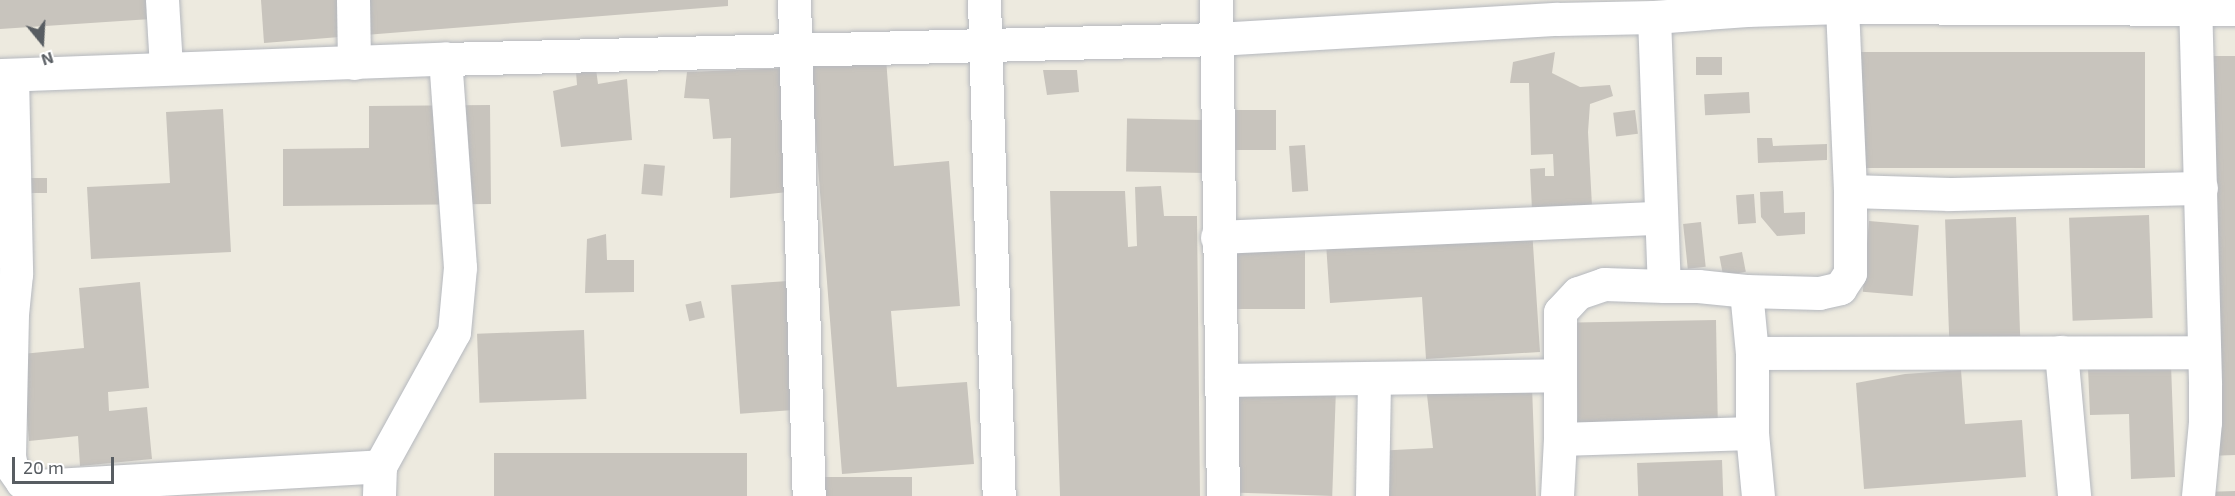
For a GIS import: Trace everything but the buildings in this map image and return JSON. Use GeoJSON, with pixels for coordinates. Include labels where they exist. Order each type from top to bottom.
{"type":"FeatureCollection","features":[{"type":"Feature","properties":{"kind":"street"},"geometry":{"type":"LineString","coordinates":[[162,0],[166,68]]}},
{"type":"Feature","properties":{"kind":"street"},"geometry":{"type":"LineString","coordinates":[[353,0],[354,63]]}},
{"type":"Feature","properties":{"kind":"street"},"geometry":{"type":"LineString","coordinates":[[794,0],[809,496]]}},
{"type":"Feature","properties":{"kind":"street"},"geometry":{"type":"LineString","coordinates":[[984,0],[999,496]]}},
{"type":"Feature","properties":{"kind":"street"},"geometry":{"type":"LineString","coordinates":[[1216,0],[1220,195],[1217,237],[1223,496]]}},
{"type":"Feature","properties":{"kind":"street"},"geometry":{"type":"LineString","coordinates":[[445,59],[460,267],[454,332],[429,374],[379,481],[176,486],[37,486],[22,482],[10,466],[12,314],[16,274],[6,75],[445,59],[1217,39],[1557,9],[1654,17],[1747,5],[2195,5],[2235,9]]}},
{"type":"Feature","properties":{"kind":"street"},"geometry":{"type":"LineString","coordinates":[[2195,5],[2205,422],[2198,496]]}},
{"type":"Feature","properties":{"kind":"street"},"geometry":{"type":"LineString","coordinates":[[1557,496],[1560,439],[1560,312],[1578,293],[1604,284],[1698,286],[1746,291],[1819,293],[1840,288],[1850,273],[1850,191],[1842,6]]}},
{"type":"Feature","properties":{"kind":"street"},"geometry":{"type":"LineString","coordinates":[[1654,17],[1664,286]]}},
{"type":"Feature","properties":{"kind":"street"},"geometry":{"type":"LineString","coordinates":[[1850,191],[1949,194],[2201,188]]}},
{"type":"Feature","properties":{"kind":"street"},"geometry":{"type":"LineString","coordinates":[[1217,237],[1660,218]]}},
{"type":"Feature","properties":{"kind":"street"},"geometry":{"type":"LineString","coordinates":[[1746,291],[1752,352],[1752,433],[1758,496]]}},
{"type":"Feature","properties":{"kind":"street"},"geometry":{"type":"LineString","coordinates":[[1752,352],[2203,352]]}},
{"type":"Feature","properties":{"kind":"street"},"geometry":{"type":"LineString","coordinates":[[2061,352],[2074,496]]}},
{"type":"Feature","properties":{"kind":"street"},"geometry":{"type":"LineString","coordinates":[[1221,380],[1560,375]]}},
{"type":"Feature","properties":{"kind":"street"},"geometry":{"type":"LineString","coordinates":[[1372,496],[1374,378]]}},
{"type":"Feature","properties":{"kind":"street"},"geometry":{"type":"LineString","coordinates":[[1560,439],[1752,433]]}}]}
